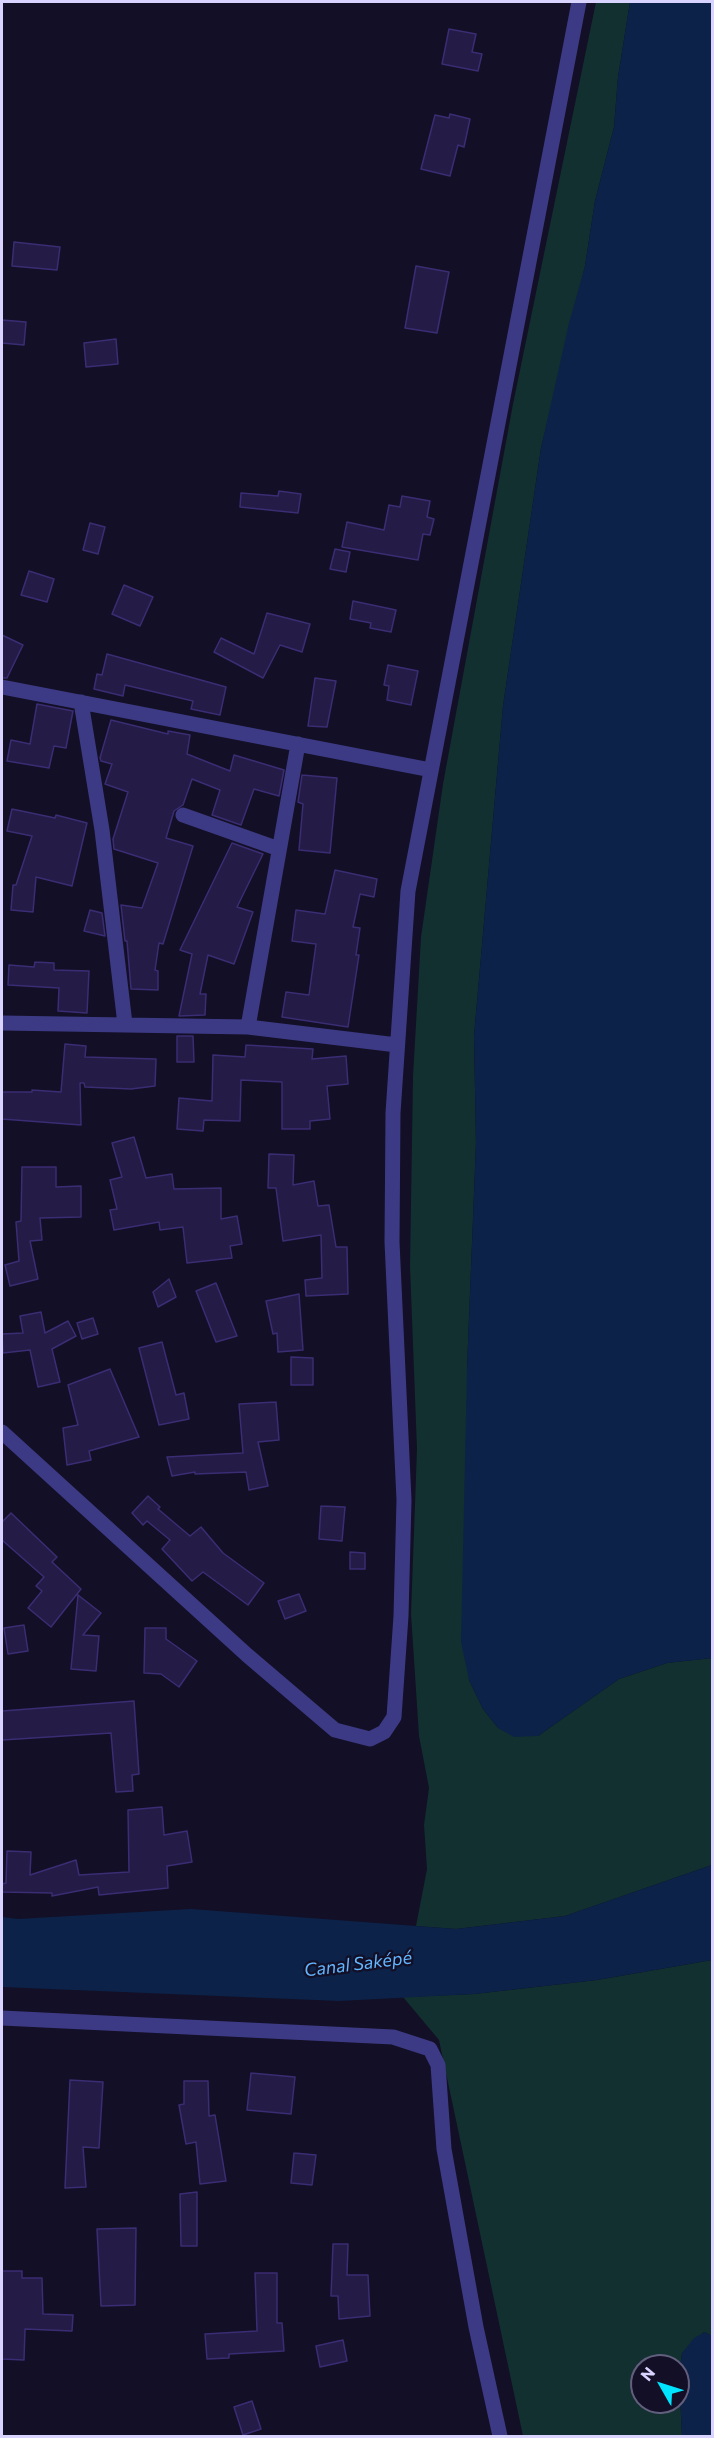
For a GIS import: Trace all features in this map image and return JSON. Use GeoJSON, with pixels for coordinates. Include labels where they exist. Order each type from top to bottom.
{"type":"FeatureCollection","features":[{"type":"Feature","properties":{"kind":"street"},"geometry":{"type":"LineString","coordinates":[[2,1432],[247,1655],[335,1730],[370,1739],[384,1732],[394,1717],[401,1616],[404,1500],[392,1242],[393,1113],[408,891],[579,2]]}},
{"type":"Feature","properties":{"kind":"street"},"geometry":{"type":"LineString","coordinates":[[2,687],[431,770]]}},
{"type":"Feature","properties":{"kind":"street"},"geometry":{"type":"LineString","coordinates":[[81,702],[102,830],[125,1024]]}},
{"type":"Feature","properties":{"kind":"street"},"geometry":{"type":"LineString","coordinates":[[248,1027],[298,744]]}},
{"type":"Feature","properties":{"kind":"street"},"geometry":{"type":"LineString","coordinates":[[183,815],[279,849]]}},
{"type":"Feature","properties":{"kind":"street"},"geometry":{"type":"LineString","coordinates":[[2,1023],[248,1027],[397,1045]]}},
{"type":"Feature","properties":{"kind":"street"},"geometry":{"type":"LineString","coordinates":[[2,2018],[393,2037],[430,2049],[438,2065],[444,2149],[476,2327],[500,2436]]}},
{"type":"Feature","properties":{"kind":"green space"},"geometry":{"type":"Polygon","coordinates":[[[596,2],[630,2],[618,77],[614,127],[595,201],[585,266],[541,448],[503,706],[474,1036],[476,1143],[467,1369],[469,1680],[483,1709],[498,1728],[538,1736],[619,1679],[667,1663],[712,1658],[712,1865],[565,1916],[456,1929],[416,1926],[427,1869],[424,1825],[429,1788],[419,1736],[411,1614],[417,1449],[410,1267],[413,1076],[421,937],[443,784],[513,404],[596,2]]]}},
{"type":"Feature","properties":{"kind":"green space"},"geometry":{"type":"Polygon","coordinates":[[[712,1960],[712,2336],[704,2332],[682,2354],[630,2354],[630,2414],[681,2414],[682,2436],[523,2436],[439,2040],[403,1997],[474,1994],[597,1980],[712,1960]]]}},
{"type":"Feature","properties":{"kind":"water"},"geometry":{"type":"Polygon","coordinates":[[[630,2],[712,2],[712,1658],[667,1663],[619,1679],[538,1736],[514,1737],[498,1728],[483,1709],[469,1680],[461,1642],[467,1369],[476,1143],[474,1036],[503,706],[541,448],[569,323],[585,266],[595,201],[614,127],[618,77],[630,2]]]}},
{"type":"Feature","properties":{"kind":"water","name":"Canal Saképé"},"geometry":{"type":"Polygon","coordinates":[[[712,1865],[712,1960],[597,1980],[474,1994],[339,2001],[2,1987],[2,1917],[18,1919],[191,1909],[456,1929],[565,1916],[712,1865]]]}},
{"type":"Feature","properties":{"kind":"water"},"geometry":{"type":"Polygon","coordinates":[[[705,2332],[712,2336],[712,2436],[682,2436],[681,2414],[690,2414],[690,2354],[682,2354],[694,2338],[705,2332]]]}},
{"type":"Feature","properties":{"kind":"building"},"geometry":{"type":"Polygon","coordinates":[[[449,29],[476,34],[472,52],[482,54],[478,71],[442,64],[449,29]]]}},
{"type":"Feature","properties":{"kind":"building"},"geometry":{"type":"Polygon","coordinates":[[[450,114],[470,119],[464,147],[458,145],[450,176],[421,169],[435,115],[449,118],[450,114]]]}},
{"type":"Feature","properties":{"kind":"building"},"geometry":{"type":"Polygon","coordinates":[[[14,242],[60,247],[57,270],[12,266],[14,242]]]}},
{"type":"Feature","properties":{"kind":"building"},"geometry":{"type":"Polygon","coordinates":[[[416,266],[449,272],[437,333],[405,328],[416,266]]]}},
{"type":"Feature","properties":{"kind":"building"},"geometry":{"type":"Polygon","coordinates":[[[2,320],[26,322],[24,345],[2,343],[2,320]]]}},
{"type":"Feature","properties":{"kind":"building"},"geometry":{"type":"Polygon","coordinates":[[[116,339],[118,364],[86,367],[84,343],[116,339]]]}},
{"type":"Feature","properties":{"kind":"building"},"geometry":{"type":"Polygon","coordinates":[[[279,491],[301,494],[298,513],[240,507],[241,493],[278,496],[279,491]]]}},
{"type":"Feature","properties":{"kind":"building"},"geometry":{"type":"Polygon","coordinates":[[[402,496],[430,501],[427,517],[434,519],[430,535],[423,534],[418,560],[342,547],[347,522],[384,530],[389,505],[400,507],[402,496]]]}},
{"type":"Feature","properties":{"kind":"building"},"geometry":{"type":"Polygon","coordinates":[[[90,523],[105,527],[98,554],[83,550],[90,523]]]}},
{"type":"Feature","properties":{"kind":"building"},"geometry":{"type":"Polygon","coordinates":[[[335,549],[350,552],[346,572],[330,569],[335,549]]]}},
{"type":"Feature","properties":{"kind":"building"},"geometry":{"type":"Polygon","coordinates":[[[29,571],[54,579],[47,602],[21,595],[29,571]]]}},
{"type":"Feature","properties":{"kind":"building"},"geometry":{"type":"Polygon","coordinates":[[[124,585],[153,597],[140,626],[112,614],[124,585]]]}},
{"type":"Feature","properties":{"kind":"building"},"geometry":{"type":"Polygon","coordinates":[[[353,601],[396,610],[391,632],[370,628],[371,623],[350,619],[353,601]]]}},
{"type":"Feature","properties":{"kind":"building"},"geometry":{"type":"Polygon","coordinates":[[[267,613],[310,624],[302,652],[280,645],[263,678],[214,652],[221,638],[254,654],[267,613]]]}},
{"type":"Feature","properties":{"kind":"building"},"geometry":{"type":"Polygon","coordinates":[[[2,635],[23,645],[7,678],[2,678],[2,635]]]}},
{"type":"Feature","properties":{"kind":"building"},"geometry":{"type":"Polygon","coordinates":[[[107,654],[226,687],[220,715],[191,709],[193,701],[125,685],[123,696],[94,689],[97,674],[102,675],[107,654]]]}},
{"type":"Feature","properties":{"kind":"building"},"geometry":{"type":"Polygon","coordinates":[[[388,665],[418,671],[411,705],[387,700],[389,686],[384,685],[388,665]]]}},
{"type":"Feature","properties":{"kind":"building"},"geometry":{"type":"Polygon","coordinates":[[[315,678],[336,681],[327,727],[308,726],[315,678]]]}},
{"type":"Feature","properties":{"kind":"building"},"geometry":{"type":"Polygon","coordinates":[[[37,704],[73,711],[66,748],[54,746],[49,768],[7,761],[11,740],[30,744],[37,704]]]}},
{"type":"Feature","properties":{"kind":"building"},"geometry":{"type":"Polygon","coordinates":[[[111,720],[168,734],[168,731],[190,735],[187,754],[230,771],[234,755],[284,770],[279,796],[254,789],[241,825],[212,815],[220,790],[192,779],[183,805],[174,811],[166,838],[193,846],[163,944],[159,943],[155,970],[158,971],[158,990],[131,989],[121,905],[142,908],[158,863],[114,849],[113,839],[128,792],[105,784],[112,764],[101,761],[100,758],[111,720]]]}},
{"type":"Feature","properties":{"kind":"building"},"geometry":{"type":"Polygon","coordinates":[[[302,775],[337,778],[330,853],[299,850],[303,804],[298,802],[302,775]]]}},
{"type":"Feature","properties":{"kind":"building"},"geometry":{"type":"Polygon","coordinates":[[[12,809],[55,818],[56,815],[87,823],[72,886],[36,877],[33,912],[11,910],[13,885],[16,885],[32,836],[7,831],[12,809]]]}},
{"type":"Feature","properties":{"kind":"building"},"geometry":{"type":"Polygon","coordinates":[[[232,843],[263,854],[237,907],[253,912],[234,964],[208,955],[200,994],[206,994],[205,1015],[179,1016],[192,954],[180,950],[232,843]]]}},
{"type":"Feature","properties":{"kind":"building"},"geometry":{"type":"Polygon","coordinates":[[[335,870],[377,879],[374,897],[360,894],[353,927],[360,928],[356,955],[359,955],[348,1027],[282,1017],[286,992],[309,995],[316,944],[292,941],[296,910],[325,914],[335,870]]]}},
{"type":"Feature","properties":{"kind":"building"},"geometry":{"type":"Polygon","coordinates":[[[90,910],[102,913],[105,936],[84,931],[90,910]]]}},
{"type":"Feature","properties":{"kind":"building"},"geometry":{"type":"Polygon","coordinates":[[[35,962],[54,963],[54,970],[89,971],[87,1013],[58,1011],[59,988],[8,985],[9,965],[34,967],[35,962]]]}},
{"type":"Feature","properties":{"kind":"building"},"geometry":{"type":"Polygon","coordinates":[[[177,1036],[193,1036],[194,1062],[177,1062],[177,1036]]]}},
{"type":"Feature","properties":{"kind":"building"},"geometry":{"type":"Polygon","coordinates":[[[65,1044],[86,1046],[85,1057],[156,1059],[155,1086],[131,1089],[85,1087],[84,1083],[80,1083],[81,1125],[2,1119],[2,1092],[32,1092],[32,1090],[61,1092],[65,1044]]]}},
{"type":"Feature","properties":{"kind":"building"},"geometry":{"type":"Polygon","coordinates":[[[246,1045],[313,1049],[312,1059],[346,1056],[348,1084],[327,1086],[330,1119],[310,1121],[310,1129],[282,1129],[282,1082],[241,1080],[240,1121],[204,1120],[203,1131],[177,1129],[179,1098],[212,1101],[213,1055],[245,1057],[246,1045]]]}},
{"type":"Feature","properties":{"kind":"building"},"geometry":{"type":"Polygon","coordinates":[[[134,1137],[146,1178],[172,1174],[174,1189],[221,1188],[221,1219],[237,1216],[242,1244],[230,1246],[232,1258],[187,1263],[183,1227],[160,1230],[159,1222],[114,1230],[110,1210],[117,1209],[110,1180],[122,1177],[112,1143],[134,1137]]]}},
{"type":"Feature","properties":{"kind":"building"},"geometry":{"type":"Polygon","coordinates":[[[269,1154],[294,1155],[293,1185],[314,1181],[318,1206],[329,1205],[336,1247],[347,1247],[348,1294],[306,1296],[305,1280],[322,1278],[321,1235],[283,1241],[276,1188],[268,1188],[269,1154]]]}},
{"type":"Feature","properties":{"kind":"building"},"geometry":{"type":"Polygon","coordinates":[[[22,1167],[56,1167],[56,1187],[81,1186],[81,1217],[40,1218],[42,1240],[30,1241],[38,1279],[10,1286],[5,1265],[19,1261],[16,1222],[21,1221],[22,1167]]]}},
{"type":"Feature","properties":{"kind":"building"},"geometry":{"type":"Polygon","coordinates":[[[169,1279],[176,1297],[158,1307],[153,1292],[169,1279]]]}},
{"type":"Feature","properties":{"kind":"building"},"geometry":{"type":"Polygon","coordinates":[[[216,1283],[237,1336],[216,1342],[196,1291],[216,1283]]]}},
{"type":"Feature","properties":{"kind":"building"},"geometry":{"type":"Polygon","coordinates":[[[299,1294],[303,1350],[278,1352],[277,1333],[273,1334],[266,1301],[299,1294]]]}},
{"type":"Feature","properties":{"kind":"building"},"geometry":{"type":"Polygon","coordinates":[[[41,1312],[45,1333],[68,1321],[76,1336],[52,1349],[60,1382],[38,1387],[30,1350],[3,1353],[2,1334],[23,1333],[20,1316],[41,1312]]]}},
{"type":"Feature","properties":{"kind":"building"},"geometry":{"type":"Polygon","coordinates":[[[93,1318],[98,1334],[82,1339],[77,1323],[93,1318]]]}},
{"type":"Feature","properties":{"kind":"building"},"geometry":{"type":"Polygon","coordinates":[[[162,1342],[176,1395],[184,1393],[189,1419],[159,1425],[139,1348],[162,1342]]]}},
{"type":"Feature","properties":{"kind":"building"},"geometry":{"type":"Polygon","coordinates":[[[291,1357],[313,1358],[313,1385],[291,1385],[291,1357]]]}},
{"type":"Feature","properties":{"kind":"building"},"geometry":{"type":"Polygon","coordinates":[[[110,1369],[139,1437],[89,1451],[91,1460],[67,1465],[63,1428],[78,1425],[68,1385],[110,1369]]]}},
{"type":"Feature","properties":{"kind":"building"},"geometry":{"type":"Polygon","coordinates":[[[276,1402],[279,1440],[258,1442],[268,1486],[249,1490],[246,1472],[195,1474],[195,1472],[172,1476],[167,1457],[243,1453],[239,1404],[276,1402]]]}},
{"type":"Feature","properties":{"kind":"building"},"geometry":{"type":"Polygon","coordinates":[[[148,1496],[160,1507],[158,1509],[190,1536],[201,1527],[223,1553],[264,1583],[248,1605],[203,1572],[192,1581],[162,1549],[170,1540],[147,1521],[143,1525],[132,1513],[148,1496]]]}},
{"type":"Feature","properties":{"kind":"building"},"geometry":{"type":"Polygon","coordinates":[[[321,1506],[345,1507],[342,1541],[319,1539],[321,1506]]]}},
{"type":"Feature","properties":{"kind":"building"},"geometry":{"type":"Polygon","coordinates":[[[11,1513],[57,1557],[52,1562],[81,1589],[51,1627],[28,1608],[42,1591],[36,1586],[44,1577],[2,1540],[2,1522],[11,1513]]]}},
{"type":"Feature","properties":{"kind":"building"},"geometry":{"type":"Polygon","coordinates":[[[350,1552],[365,1553],[365,1569],[350,1569],[350,1552]]]}},
{"type":"Feature","properties":{"kind":"building"},"geometry":{"type":"Polygon","coordinates":[[[299,1594],[306,1611],[285,1619],[278,1601],[299,1594]]]}},
{"type":"Feature","properties":{"kind":"building"},"geometry":{"type":"Polygon","coordinates":[[[78,1595],[101,1613],[83,1635],[99,1636],[96,1671],[71,1669],[78,1595]]]}},
{"type":"Feature","properties":{"kind":"building"},"geometry":{"type":"Polygon","coordinates":[[[24,1625],[28,1651],[8,1654],[4,1628],[24,1625]]]}},
{"type":"Feature","properties":{"kind":"building"},"geometry":{"type":"Polygon","coordinates":[[[145,1628],[166,1628],[166,1639],[197,1661],[179,1687],[161,1674],[144,1673],[145,1628]]]}},
{"type":"Feature","properties":{"kind":"building"},"geometry":{"type":"Polygon","coordinates":[[[134,1701],[139,1774],[132,1775],[133,1791],[116,1792],[111,1733],[2,1740],[2,1711],[134,1701]]]}},
{"type":"Feature","properties":{"kind":"building"},"geometry":{"type":"Polygon","coordinates":[[[162,1807],[164,1835],[187,1831],[192,1862],[167,1866],[168,1888],[99,1895],[98,1887],[52,1896],[52,1893],[2,1892],[2,1884],[6,1883],[7,1851],[31,1852],[30,1875],[76,1860],[79,1875],[129,1872],[128,1810],[162,1807]]]}},
{"type":"Feature","properties":{"kind":"building"},"geometry":{"type":"Polygon","coordinates":[[[251,2073],[295,2077],[291,2114],[247,2110],[251,2073]]]}},
{"type":"Feature","properties":{"kind":"building"},"geometry":{"type":"Polygon","coordinates":[[[70,2080],[103,2082],[99,2148],[83,2147],[86,2187],[65,2188],[70,2080]]]}},
{"type":"Feature","properties":{"kind":"building"},"geometry":{"type":"Polygon","coordinates":[[[184,2081],[208,2081],[209,2116],[215,2115],[226,2181],[200,2184],[196,2142],[186,2144],[179,2105],[184,2104],[184,2081]]]}},
{"type":"Feature","properties":{"kind":"building"},"geometry":{"type":"Polygon","coordinates":[[[294,2153],[316,2155],[312,2185],[291,2183],[294,2153]]]}},
{"type":"Feature","properties":{"kind":"building"},"geometry":{"type":"Polygon","coordinates":[[[197,2192],[197,2246],[181,2246],[180,2194],[197,2192]]]}},
{"type":"Feature","properties":{"kind":"building"},"geometry":{"type":"Polygon","coordinates":[[[136,2228],[135,2305],[101,2306],[97,2229],[136,2228]]]}},
{"type":"Feature","properties":{"kind":"building"},"geometry":{"type":"Polygon","coordinates":[[[333,2244],[348,2244],[347,2275],[368,2275],[370,2316],[339,2319],[338,2296],[331,2296],[333,2244]]]}},
{"type":"Feature","properties":{"kind":"building"},"geometry":{"type":"Polygon","coordinates":[[[2,2271],[22,2271],[22,2278],[42,2278],[43,2314],[73,2315],[72,2331],[25,2329],[24,2360],[2,2359],[2,2271]]]}},
{"type":"Feature","properties":{"kind":"building"},"geometry":{"type":"Polygon","coordinates":[[[255,2273],[277,2273],[277,2323],[282,2323],[284,2351],[229,2354],[229,2358],[207,2359],[205,2334],[257,2331],[255,2273]]]}},
{"type":"Feature","properties":{"kind":"building"},"geometry":{"type":"Polygon","coordinates":[[[343,2340],[347,2361],[320,2367],[316,2346],[343,2340]]]}},
{"type":"Feature","properties":{"kind":"building"},"geometry":{"type":"Polygon","coordinates":[[[252,2401],[261,2429],[243,2435],[234,2407],[252,2401]]]}}]}
